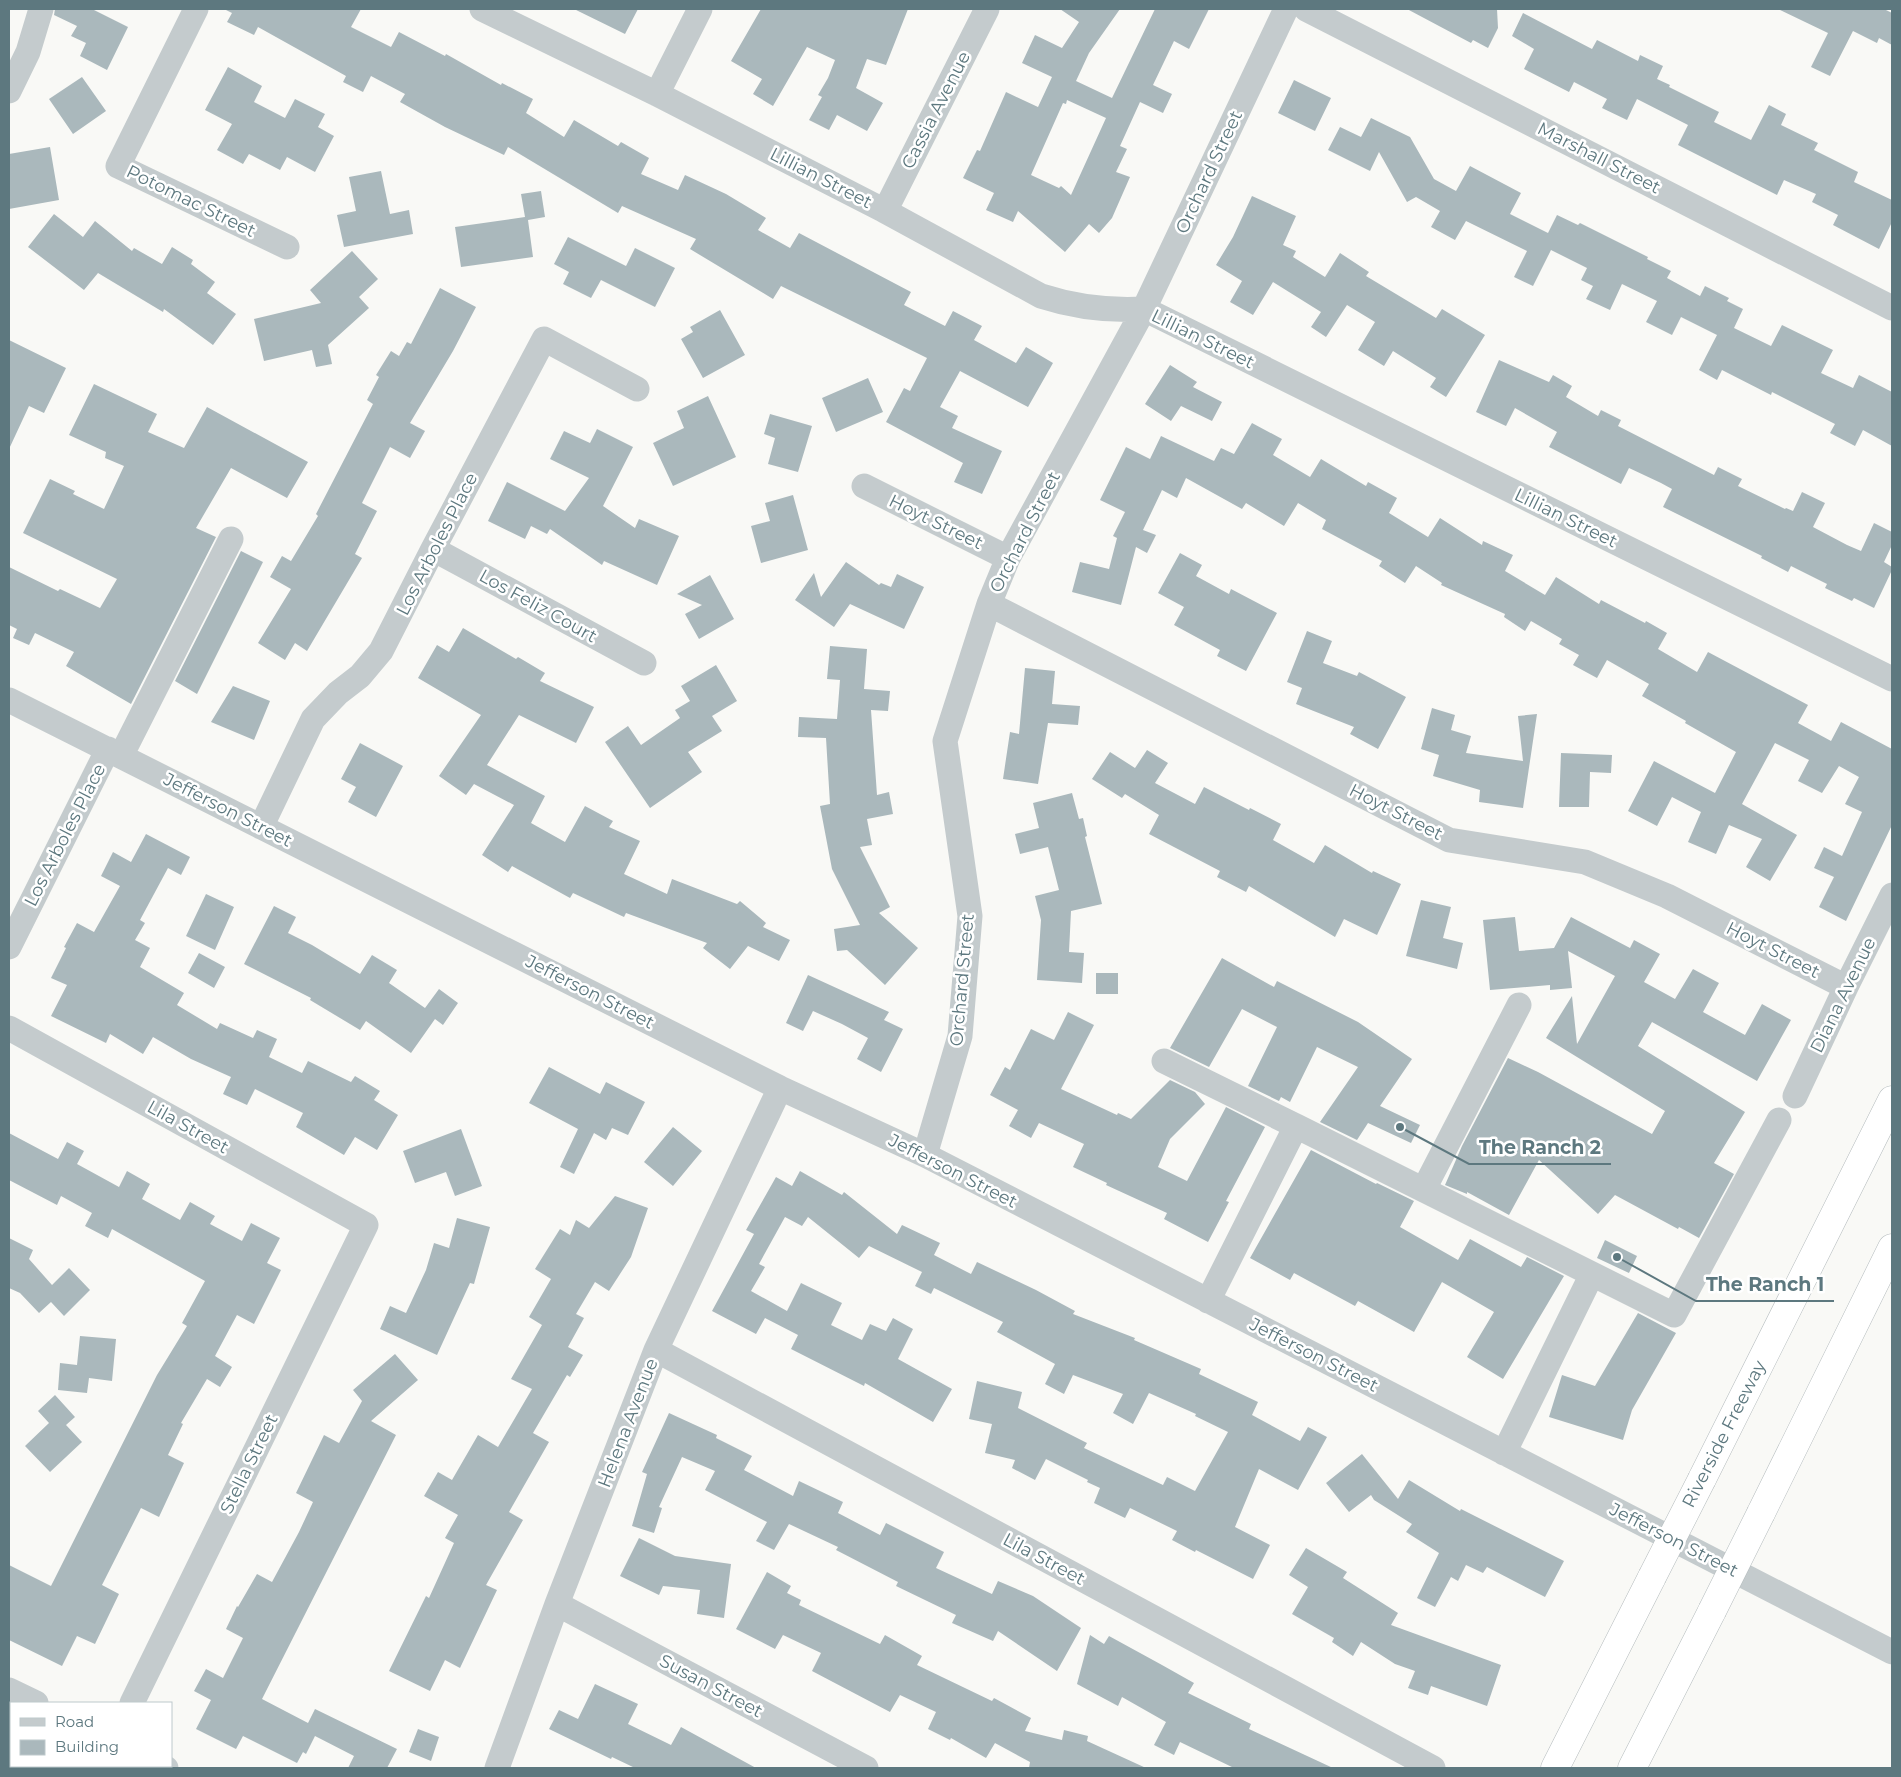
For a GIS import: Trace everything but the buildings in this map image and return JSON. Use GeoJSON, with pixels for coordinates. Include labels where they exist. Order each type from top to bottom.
{"type":"FeatureCollection","features":[{"type":"Feature","properties":{"kind":"highway","name":"Riverside Freeway"},"geometry":{"type":"LineString","coordinates":[[1555,1768],[1892,1100]]}},
{"type":"Feature","properties":{"kind":"highway"},"geometry":{"type":"LineString","coordinates":[[1632,1768],[1892,1248]]}},
{"type":"Feature","properties":{"kind":"street"},"geometry":{"type":"LineString","coordinates":[[9,91],[28,52],[41,9]]}},
{"type":"Feature","properties":{"kind":"street","name":"Potomac Street"},"geometry":{"type":"LineString","coordinates":[[195,9],[118,166],[287,247]]}},
{"type":"Feature","properties":{"kind":"street","name":"Lillian Street"},"geometry":{"type":"LineString","coordinates":[[482,9],[658,94],[885,211],[1040,296],[1064,304],[1091,308],[1144,309],[1892,679]]}},
{"type":"Feature","properties":{"kind":"street"},"geometry":{"type":"LineString","coordinates":[[658,94],[700,9]]}},
{"type":"Feature","properties":{"kind":"street","name":"Cassia Avenue"},"geometry":{"type":"LineString","coordinates":[[885,211],[987,9]]}},
{"type":"Feature","properties":{"kind":"street","name":"Orchard Street"},"geometry":{"type":"LineString","coordinates":[[925,1155],[960,1036],[970,916],[945,741],[989,604],[1008,558],[1144,309],[1286,9]]}},
{"type":"Feature","properties":{"kind":"street","name":"Marshall Street"},"geometry":{"type":"LineString","coordinates":[[1306,9],[1892,308]]}},
{"type":"Feature","properties":{"kind":"street","name":"Los Arboles Place"},"geometry":{"type":"LineString","coordinates":[[261,827],[313,719],[338,693],[360,676],[381,651],[544,339],[637,389]]}},
{"type":"Feature","properties":{"kind":"street","name":"Hoyt Street"},"geometry":{"type":"LineString","coordinates":[[864,486],[1008,558]]}},
{"type":"Feature","properties":{"kind":"street","name":"Los Arboles Place"},"geometry":{"type":"LineString","coordinates":[[9,947],[231,539]]}},
{"type":"Feature","properties":{"kind":"street","name":"Los Feliz Court"},"geometry":{"type":"LineString","coordinates":[[433,549],[644,664]]}},
{"type":"Feature","properties":{"kind":"street","name":"Hoyt Street"},"geometry":{"type":"LineString","coordinates":[[989,604],[1449,840],[1585,862],[1667,896],[1846,986]]}},
{"type":"Feature","properties":{"kind":"street","name":"Jefferson Street"},"geometry":{"type":"LineString","coordinates":[[9,700],[780,1088],[925,1155],[1892,1652]]}},
{"type":"Feature","properties":{"kind":"street","name":"Diana Avenue"},"geometry":{"type":"LineString","coordinates":[[1795,1096],[1846,986],[1892,895]]}},
{"type":"Feature","properties":{"kind":"street"},"geometry":{"type":"LineString","coordinates":[[1424,1190],[1519,1005]]}},
{"type":"Feature","properties":{"kind":"street","name":"Lila Street"},"geometry":{"type":"LineString","coordinates":[[9,1028],[366,1225]]}},
{"type":"Feature","properties":{"kind":"street"},"geometry":{"type":"LineString","coordinates":[[1164,1061],[1674,1315],[1779,1120]]}},
{"type":"Feature","properties":{"kind":"street","name":"Helena Avenue"},"geometry":{"type":"LineString","coordinates":[[497,1768],[557,1604],[656,1350],[780,1088]]}},
{"type":"Feature","properties":{"kind":"street"},"geometry":{"type":"LineString","coordinates":[[1208,1300],[1296,1126]]}},
{"type":"Feature","properties":{"kind":"street","name":"Stella Street"},"geometry":{"type":"LineString","coordinates":[[132,1702],[366,1225]]}},
{"type":"Feature","properties":{"kind":"street"},"geometry":{"type":"LineString","coordinates":[[1504,1453],[1592,1274]]}},
{"type":"Feature","properties":{"kind":"street","name":"Lila Street"},"geometry":{"type":"LineString","coordinates":[[656,1350],[1432,1768]]}},
{"type":"Feature","properties":{"kind":"street","name":"Susan Street"},"geometry":{"type":"LineString","coordinates":[[557,1604],[866,1768]]}},
{"type":"Feature","properties":{"kind":"street"},"geometry":{"type":"LineString","coordinates":[[9,1690],[34,1702]]}},
{"type":"Feature","properties":{"kind":"place","name":"The Ranch 2"},"geometry":{"type":"Point","coordinates":[1400,1127]}},
{"type":"Feature","properties":{"kind":"place","name":"The Ranch 1"},"geometry":{"type":"Point","coordinates":[1617,1257]}}]}
